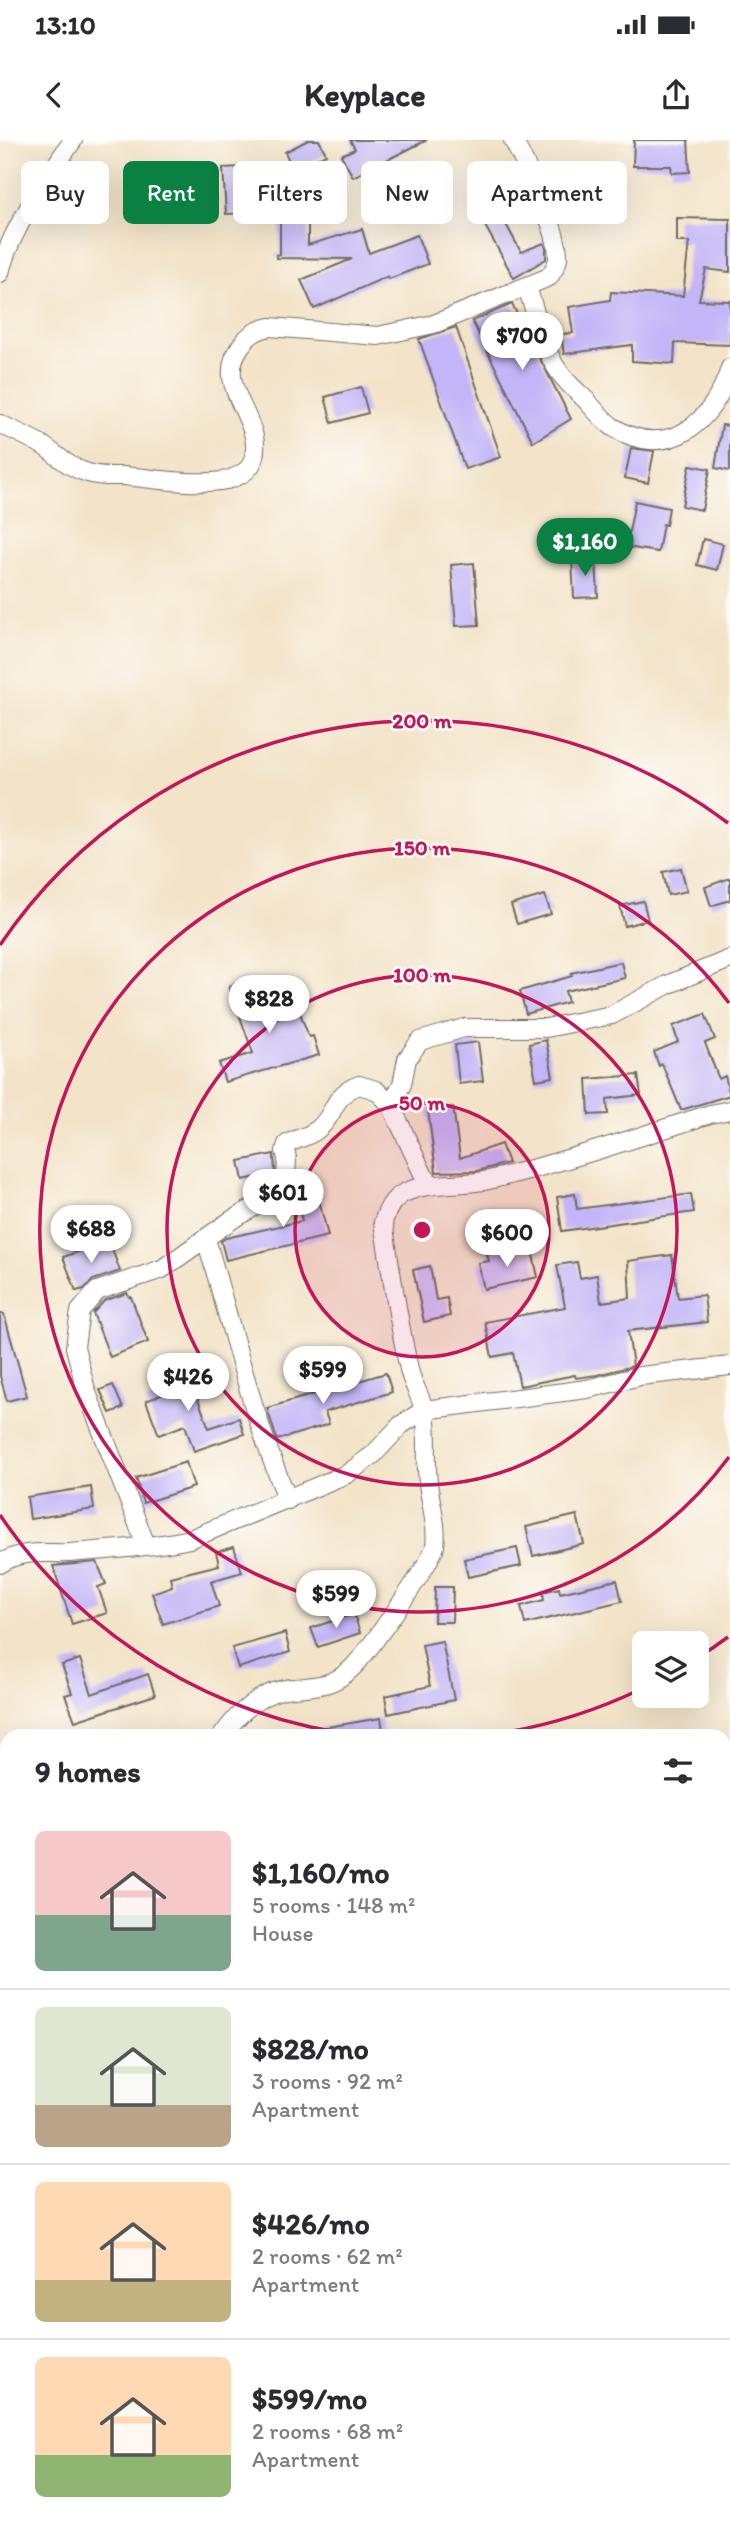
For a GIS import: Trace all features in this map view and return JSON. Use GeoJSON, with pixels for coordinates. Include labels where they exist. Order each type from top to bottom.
{"type":"FeatureCollection","features":[{"type":"Feature","properties":{"kind":"street"},"geometry":{"type":"LineString","coordinates":[[0,273],[4,258],[46,179],[73,140]]}},
{"type":"Feature","properties":{"kind":"street"},"geometry":{"type":"LineString","coordinates":[[0,424],[40,443],[61,461],[89,474],[191,481],[225,480],[241,475],[251,465],[255,439],[234,389],[232,358],[245,339],[258,329],[270,327],[378,336],[434,324],[549,277],[559,261],[556,240],[528,169],[513,140]]}},
{"type":"Feature","properties":{"kind":"street"},"geometry":{"type":"LineString","coordinates":[[527,287],[553,363],[567,382],[612,426],[638,439],[655,442],[670,439],[689,429],[705,415],[724,389],[730,368]]}},
{"type":"Feature","properties":{"kind":"street"},"geometry":{"type":"LineString","coordinates":[[391,1105],[402,1084],[407,1059],[420,1041],[464,1028],[546,1028],[612,1015],[667,985],[730,958]]}},
{"type":"Feature","properties":{"kind":"street"},"geometry":{"type":"LineString","coordinates":[[146,1545],[86,1390],[75,1347],[80,1311],[97,1291],[162,1269],[230,1221],[279,1192],[286,1180],[287,1144],[316,1131],[341,1094],[359,1085],[376,1090],[391,1105],[424,1176],[433,1185]]}},
{"type":"Feature","properties":{"kind":"street"},"geometry":{"type":"LineString","coordinates":[[228,1729],[246,1707],[266,1695],[292,1688],[312,1688],[334,1683],[354,1667],[426,1566],[435,1546],[435,1522],[428,1482],[425,1410],[415,1390],[405,1353],[383,1222],[389,1204],[405,1193],[433,1185],[482,1181],[554,1164],[730,1110]]}},
{"type":"Feature","properties":{"kind":"street"},"geometry":{"type":"LineString","coordinates":[[206,1239],[254,1409],[288,1500]]}},
{"type":"Feature","properties":{"kind":"street"},"geometry":{"type":"LineString","coordinates":[[0,1564],[10,1557],[27,1553],[67,1553],[169,1544],[190,1539],[347,1474],[374,1454],[401,1425],[425,1410],[587,1389],[640,1376],[730,1366]]}},
{"type":"Feature","properties":{"kind":"building"},"geometry":{"type":"Polygon","coordinates":[[[308,140],[319,140],[326,154],[312,161],[289,161],[285,152],[308,140]]]}},
{"type":"Feature","properties":{"kind":"building"},"geometry":{"type":"Polygon","coordinates":[[[350,140],[427,140],[385,161],[361,161],[361,173],[353,177],[347,161],[341,155],[355,149],[350,140]]]}},
{"type":"Feature","properties":{"kind":"building"},"geometry":{"type":"Polygon","coordinates":[[[634,140],[688,140],[690,172],[672,173],[671,166],[633,166],[634,140]]]}},
{"type":"Feature","properties":{"kind":"building"},"geometry":{"type":"Polygon","coordinates":[[[233,167],[233,214],[226,214],[223,168],[233,167]]]}},
{"type":"Feature","properties":{"kind":"building"},"geometry":{"type":"Polygon","coordinates":[[[677,218],[730,219],[730,272],[706,269],[699,300],[730,301],[730,345],[675,343],[674,364],[632,361],[632,345],[564,354],[561,334],[573,333],[569,307],[610,300],[611,292],[683,296],[689,242],[677,242],[677,218]]]}},
{"type":"Feature","properties":{"kind":"building"},"geometry":{"type":"Polygon","coordinates":[[[280,224],[308,224],[308,245],[362,229],[369,253],[417,235],[428,264],[389,279],[388,276],[314,309],[301,280],[352,259],[276,258],[276,255],[280,254],[280,224]]]}},
{"type":"Feature","properties":{"kind":"building"},"geometry":{"type":"Polygon","coordinates":[[[484,224],[506,224],[521,252],[544,243],[546,259],[514,278],[484,224]]]}},
{"type":"Feature","properties":{"kind":"building"},"geometry":{"type":"Polygon","coordinates":[[[512,304],[571,419],[533,442],[472,321],[512,304]]]}},
{"type":"Feature","properties":{"kind":"building"},"geometry":{"type":"Polygon","coordinates":[[[456,327],[501,457],[465,469],[419,339],[456,327]]]}},
{"type":"Feature","properties":{"kind":"building"},"geometry":{"type":"Polygon","coordinates":[[[361,387],[368,413],[332,423],[325,397],[361,387]]]}},
{"type":"Feature","properties":{"kind":"building"},"geometry":{"type":"Polygon","coordinates":[[[722,425],[730,426],[730,471],[715,468],[722,425]]]}},
{"type":"Feature","properties":{"kind":"building"},"geometry":{"type":"Polygon","coordinates":[[[631,448],[654,451],[648,483],[625,478],[631,448]]]}},
{"type":"Feature","properties":{"kind":"building"},"geometry":{"type":"Polygon","coordinates":[[[690,465],[710,469],[702,510],[682,506],[690,465]]]}},
{"type":"Feature","properties":{"kind":"building"},"geometry":{"type":"Polygon","coordinates":[[[635,501],[669,508],[658,552],[626,547],[635,501]]]}},
{"type":"Feature","properties":{"kind":"building"},"geometry":{"type":"Polygon","coordinates":[[[703,539],[723,544],[717,570],[697,565],[703,539]]]}},
{"type":"Feature","properties":{"kind":"building"},"geometry":{"type":"Polygon","coordinates":[[[596,557],[598,597],[574,598],[572,559],[596,557]]]}},
{"type":"Feature","properties":{"kind":"building"},"geometry":{"type":"Polygon","coordinates":[[[474,563],[479,625],[456,626],[451,565],[474,563]]]}},
{"type":"Feature","properties":{"kind":"building"},"geometry":{"type":"Polygon","coordinates":[[[681,868],[687,891],[668,895],[663,872],[681,868]]]}},
{"type":"Feature","properties":{"kind":"building"},"geometry":{"type":"Polygon","coordinates":[[[730,878],[730,900],[711,906],[705,887],[730,878]]]}},
{"type":"Feature","properties":{"kind":"building"},"geometry":{"type":"Polygon","coordinates":[[[545,895],[551,914],[517,924],[511,905],[545,895]]]}},
{"type":"Feature","properties":{"kind":"building"},"geometry":{"type":"Polygon","coordinates":[[[643,901],[648,920],[625,926],[620,906],[643,901]]]}},
{"type":"Feature","properties":{"kind":"building"},"geometry":{"type":"Polygon","coordinates":[[[621,962],[625,978],[565,991],[568,1002],[526,1014],[520,991],[572,976],[571,973],[621,962]]]}},
{"type":"Feature","properties":{"kind":"building"},"geometry":{"type":"Polygon","coordinates":[[[247,979],[257,1007],[293,994],[309,1037],[313,1036],[319,1055],[225,1082],[219,1063],[253,1053],[229,986],[247,979]]]}},
{"type":"Feature","properties":{"kind":"building"},"geometry":{"type":"Polygon","coordinates":[[[705,1014],[715,1039],[705,1043],[719,1079],[725,1076],[730,1095],[681,1110],[662,1064],[659,1066],[654,1052],[678,1042],[673,1026],[705,1014]]]}},
{"type":"Feature","properties":{"kind":"building"},"geometry":{"type":"Polygon","coordinates":[[[546,1040],[553,1077],[536,1080],[529,1044],[546,1040]]]}},
{"type":"Feature","properties":{"kind":"building"},"geometry":{"type":"Polygon","coordinates":[[[478,1042],[483,1081],[459,1084],[455,1045],[478,1042]]]}},
{"type":"Feature","properties":{"kind":"building"},"geometry":{"type":"Polygon","coordinates":[[[638,1075],[641,1095],[607,1099],[608,1114],[589,1115],[587,1079],[638,1075]]]}},
{"type":"Feature","properties":{"kind":"building"},"geometry":{"type":"Polygon","coordinates":[[[453,1107],[460,1158],[501,1144],[508,1163],[477,1171],[436,1172],[428,1110],[453,1107]]]}},
{"type":"Feature","properties":{"kind":"building"},"geometry":{"type":"Polygon","coordinates":[[[274,1154],[275,1173],[243,1180],[239,1161],[274,1154]]]}},
{"type":"Feature","properties":{"kind":"building"},"geometry":{"type":"Polygon","coordinates":[[[315,1184],[328,1236],[226,1260],[221,1241],[226,1238],[302,1221],[294,1189],[315,1184]]]}},
{"type":"Feature","properties":{"kind":"building"},"geometry":{"type":"Polygon","coordinates":[[[575,1194],[577,1209],[691,1194],[694,1212],[562,1231],[557,1197],[575,1194]]]}},
{"type":"Feature","properties":{"kind":"building"},"geometry":{"type":"Polygon","coordinates":[[[109,1241],[120,1271],[93,1280],[84,1289],[76,1291],[63,1257],[109,1241]]]}},
{"type":"Feature","properties":{"kind":"building"},"geometry":{"type":"Polygon","coordinates":[[[506,1249],[508,1256],[532,1251],[538,1277],[484,1289],[478,1263],[489,1261],[487,1254],[506,1249]]]}},
{"type":"Feature","properties":{"kind":"building"},"geometry":{"type":"Polygon","coordinates":[[[672,1255],[678,1298],[704,1295],[707,1322],[628,1331],[633,1366],[597,1375],[576,1378],[575,1375],[520,1386],[513,1353],[492,1357],[485,1322],[565,1307],[557,1265],[577,1262],[580,1278],[597,1275],[601,1302],[630,1298],[628,1261],[672,1255]]]}},
{"type":"Feature","properties":{"kind":"building"},"geometry":{"type":"Polygon","coordinates":[[[430,1266],[436,1300],[447,1298],[450,1316],[424,1322],[413,1270],[430,1266]]]}},
{"type":"Feature","properties":{"kind":"building"},"geometry":{"type":"Polygon","coordinates":[[[127,1293],[131,1297],[148,1342],[110,1357],[93,1313],[104,1301],[127,1293]]]}},
{"type":"Feature","properties":{"kind":"building"},"geometry":{"type":"Polygon","coordinates":[[[0,1314],[4,1314],[27,1396],[7,1401],[0,1376],[0,1314]]]}},
{"type":"Feature","properties":{"kind":"building"},"geometry":{"type":"Polygon","coordinates":[[[184,1363],[209,1428],[239,1418],[244,1434],[194,1451],[185,1425],[159,1435],[146,1401],[173,1390],[166,1371],[184,1363]]]}},
{"type":"Feature","properties":{"kind":"building"},"geometry":{"type":"Polygon","coordinates":[[[386,1373],[392,1392],[325,1412],[329,1424],[277,1440],[267,1408],[386,1373]]]}},
{"type":"Feature","properties":{"kind":"building"},"geometry":{"type":"Polygon","coordinates":[[[113,1385],[123,1408],[110,1413],[100,1390],[113,1385]]]}},
{"type":"Feature","properties":{"kind":"building"},"geometry":{"type":"Polygon","coordinates":[[[186,1462],[194,1487],[143,1503],[136,1478],[186,1462]]]}},
{"type":"Feature","properties":{"kind":"building"},"geometry":{"type":"Polygon","coordinates":[[[91,1487],[94,1509],[30,1519],[27,1497],[91,1487]]]}},
{"type":"Feature","properties":{"kind":"building"},"geometry":{"type":"Polygon","coordinates":[[[577,1515],[584,1544],[533,1556],[526,1527],[577,1515]]]}},
{"type":"Feature","properties":{"kind":"building"},"geometry":{"type":"Polygon","coordinates":[[[234,1547],[242,1572],[211,1581],[219,1606],[163,1624],[152,1593],[172,1586],[170,1577],[219,1565],[216,1552],[234,1547]]]}},
{"type":"Feature","properties":{"kind":"building"},"geometry":{"type":"Polygon","coordinates":[[[517,1548],[521,1566],[468,1577],[464,1559],[517,1548]]]}},
{"type":"Feature","properties":{"kind":"building"},"geometry":{"type":"Polygon","coordinates":[[[97,1562],[106,1584],[98,1587],[107,1613],[72,1624],[53,1566],[97,1562]]]}},
{"type":"Feature","properties":{"kind":"building"},"geometry":{"type":"Polygon","coordinates":[[[617,1580],[622,1601],[525,1624],[521,1606],[544,1600],[543,1592],[559,1588],[560,1593],[617,1580]]]}},
{"type":"Feature","properties":{"kind":"building"},"geometry":{"type":"Polygon","coordinates":[[[435,1587],[453,1587],[452,1622],[434,1622],[435,1587]]]}},
{"type":"Feature","properties":{"kind":"building"},"geometry":{"type":"Polygon","coordinates":[[[354,1614],[360,1633],[318,1647],[311,1628],[354,1614]]]}},
{"type":"Feature","properties":{"kind":"building"},"geometry":{"type":"Polygon","coordinates":[[[285,1633],[290,1652],[238,1668],[232,1648],[285,1633]]]}},
{"type":"Feature","properties":{"kind":"building"},"geometry":{"type":"Polygon","coordinates":[[[442,1641],[454,1700],[388,1714],[385,1696],[430,1686],[422,1645],[442,1641]]]}},
{"type":"Feature","properties":{"kind":"building"},"geometry":{"type":"Polygon","coordinates":[[[80,1659],[92,1694],[148,1674],[155,1695],[75,1721],[65,1695],[72,1693],[62,1665],[80,1659]]]}},
{"type":"Feature","properties":{"kind":"building"},"geometry":{"type":"Polygon","coordinates":[[[381,1718],[383,1729],[321,1729],[381,1718]]]}}]}
